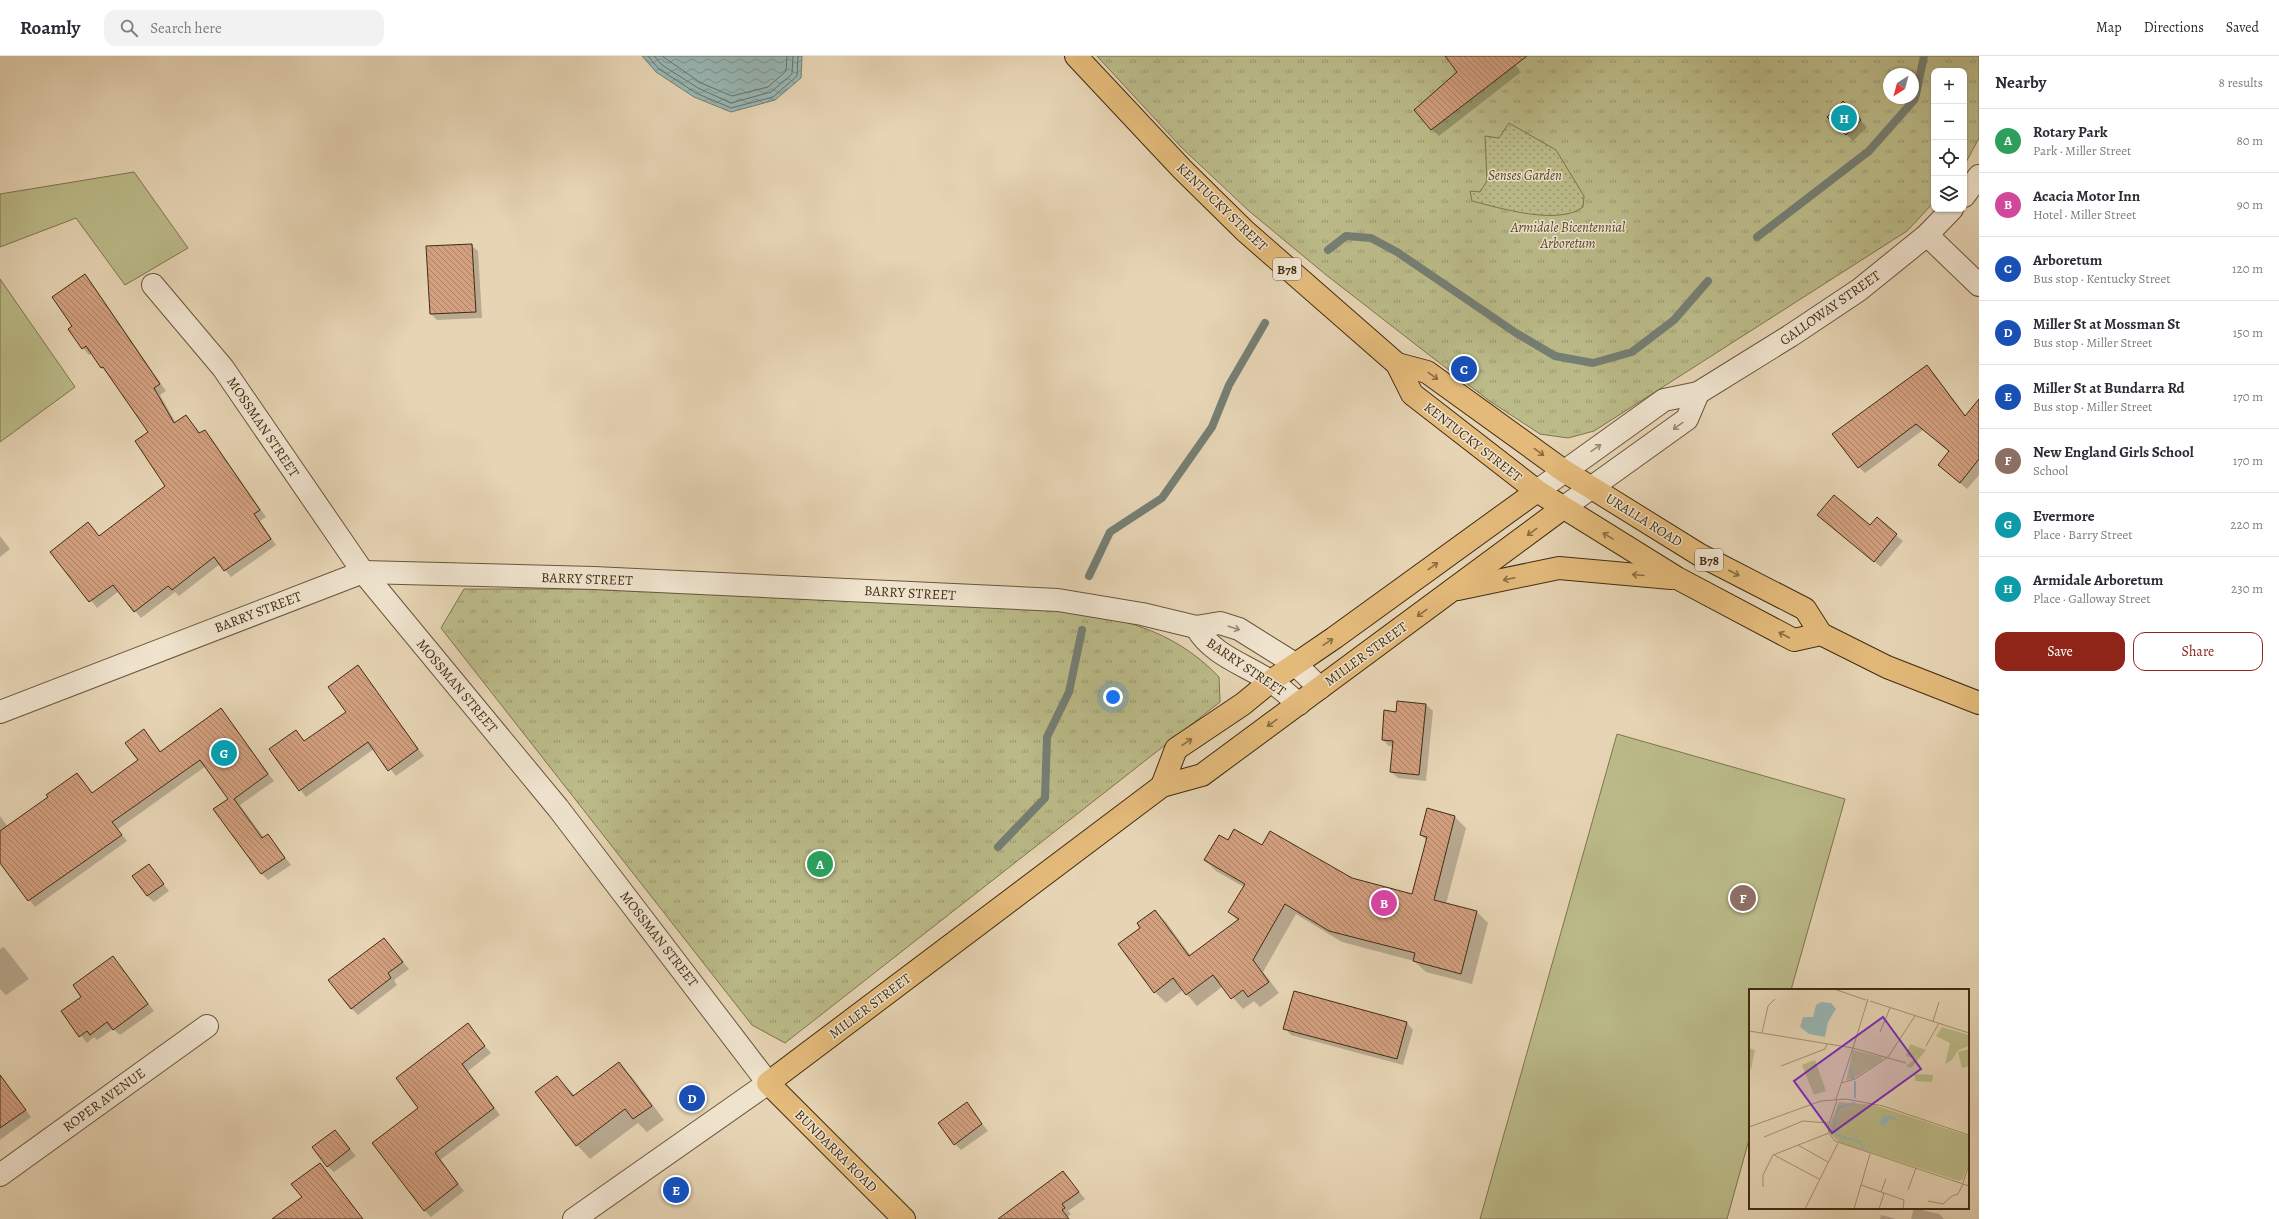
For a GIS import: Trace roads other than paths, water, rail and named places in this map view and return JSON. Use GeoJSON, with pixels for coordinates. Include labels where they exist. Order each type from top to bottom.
{"type":"FeatureCollection","features":[{"type":"Feature","properties":{"kind":"main road","name":"KENTUCKY STREET"},"geometry":{"type":"LineString","coordinates":[[1076,56],[1182,169],[1245,231],[1397,364],[1412,394],[1536,491],[1563,508]]}},
{"type":"Feature","properties":{"kind":"main road","name":"KENTUCKY STREET"},"geometry":{"type":"LineString","coordinates":[[1397,364],[1427,372],[1564,471]]}},
{"type":"Feature","properties":{"kind":"main road","name":"URALLA ROAD"},"geometry":{"type":"LineString","coordinates":[[1564,471],[1700,555],[1805,609],[1821,634]]}},
{"type":"Feature","properties":{"kind":"main road"},"geometry":{"type":"LineString","coordinates":[[1162,786],[1176,749],[1243,704],[1271,681],[1334,638],[1536,491]]}},
{"type":"Feature","properties":{"kind":"main road","name":"B78"},"geometry":{"type":"LineString","coordinates":[[1563,508],[1677,578],[1794,640],[1821,634]]}},
{"type":"Feature","properties":{"kind":"main road","name":"MILLER STREET"},"geometry":{"type":"LineString","coordinates":[[768,1083],[1162,786],[1202,775],[1563,508]]}},
{"type":"Feature","properties":{"kind":"main road"},"geometry":{"type":"LineString","coordinates":[[1453,590],[1559,568],[1677,578]]}},
{"type":"Feature","properties":{"kind":"main road"},"geometry":{"type":"LineString","coordinates":[[1821,634],[1887,667],[1979,703]]}},
{"type":"Feature","properties":{"kind":"main road","name":"BUNDARRA ROAD"},"geometry":{"type":"LineString","coordinates":[[768,1083],[904,1219]]}},
{"type":"Feature","properties":{"kind":"street"},"geometry":{"type":"LineString","coordinates":[[1967,192],[1979,176]]}},
{"type":"Feature","properties":{"kind":"street","name":"GALLOWAY STREET"},"geometry":{"type":"LineString","coordinates":[[1536,491],[1664,400],[1698,394],[1859,290],[1927,235],[1949,212]]}},
{"type":"Feature","properties":{"kind":"street"},"geometry":{"type":"LineString","coordinates":[[1927,235],[1979,285]]}},
{"type":"Feature","properties":{"kind":"street","name":"MOSSMAN STREET"},"geometry":{"type":"LineString","coordinates":[[153,285],[223,368],[363,572],[558,808],[768,1083]]}},
{"type":"Feature","properties":{"kind":"street"},"geometry":{"type":"LineString","coordinates":[[1563,508],[1687,419],[1698,394]]}},
{"type":"Feature","properties":{"kind":"street","name":"BARRY STREET"},"geometry":{"type":"LineString","coordinates":[[0,712],[363,572],[594,578],[1058,600],[1142,614],[1196,627],[1220,623],[1239,629],[1295,664],[1320,688]]}},
{"type":"Feature","properties":{"kind":"street","name":"BARRY STREET"},"geometry":{"type":"LineString","coordinates":[[1196,627],[1202,638],[1213,649],[1271,681],[1299,704]]}},
{"type":"Feature","properties":{"kind":"street","name":"ROPER AVENUE"},"geometry":{"type":"LineString","coordinates":[[0,1174],[207,1026]]}},
{"type":"Feature","properties":{"kind":"street","name":"MILLER STREET"},"geometry":{"type":"LineString","coordinates":[[574,1219],[768,1083]]}},
{"type":"Feature","properties":{"kind":"water"},"geometry":{"type":"Polygon","coordinates":[[[642,56],[802,56],[801,78],[775,100],[731,112],[694,97],[656,72],[642,56]]]}},
{"type":"Feature","properties":{"kind":"waterway"},"geometry":{"type":"LineString","coordinates":[[1757,237],[1869,151],[1915,99],[1924,56]]}},
{"type":"Feature","properties":{"kind":"waterway"},"geometry":{"type":"LineString","coordinates":[[1328,250],[1346,236],[1371,238],[1397,252],[1516,333],[1555,356],[1593,363],[1632,352],[1674,320],[1708,281]]}},
{"type":"Feature","properties":{"kind":"waterway"},"geometry":{"type":"LineString","coordinates":[[1089,576],[1110,532],[1162,498],[1212,427],[1229,385],[1265,323]]}},
{"type":"Feature","properties":{"kind":"waterway"},"geometry":{"type":"LineString","coordinates":[[998,847],[1045,798],[1047,737],[1069,692],[1082,630]]}},
{"type":"Feature","properties":{"kind":"place","name":"Armidale Arboretum"},"geometry":{"type":"Point","coordinates":[1844,118]}},
{"type":"Feature","properties":{"kind":"place","name":"Arboretum"},"geometry":{"type":"Point","coordinates":[1464,369]}},
{"type":"Feature","properties":{"kind":"place","name":"Evermore"},"geometry":{"type":"Point","coordinates":[224,753]}},
{"type":"Feature","properties":{"kind":"place","name":"Rotary Park"},"geometry":{"type":"Point","coordinates":[820,864]}},
{"type":"Feature","properties":{"kind":"place","name":"New England Girls School"},"geometry":{"type":"Point","coordinates":[1743,898]}},
{"type":"Feature","properties":{"kind":"place","name":"Acacia Motor Inn"},"geometry":{"type":"Point","coordinates":[1384,903]}},
{"type":"Feature","properties":{"kind":"place","name":"Miller St at Mossman St"},"geometry":{"type":"Point","coordinates":[692,1098]}},
{"type":"Feature","properties":{"kind":"place","name":"Miller St at Bundarra Rd"},"geometry":{"type":"Point","coordinates":[676,1190]}},
{"type":"Feature","properties":{"kind":"park label","name":"Senses Garden"},"geometry":{"type":"Point","coordinates":[1525,175]}},
{"type":"Feature","properties":{"kind":"park label","name":"Armidale Bicentennial Arboretum"},"geometry":{"type":"Point","coordinates":[1568,236]}}]}
